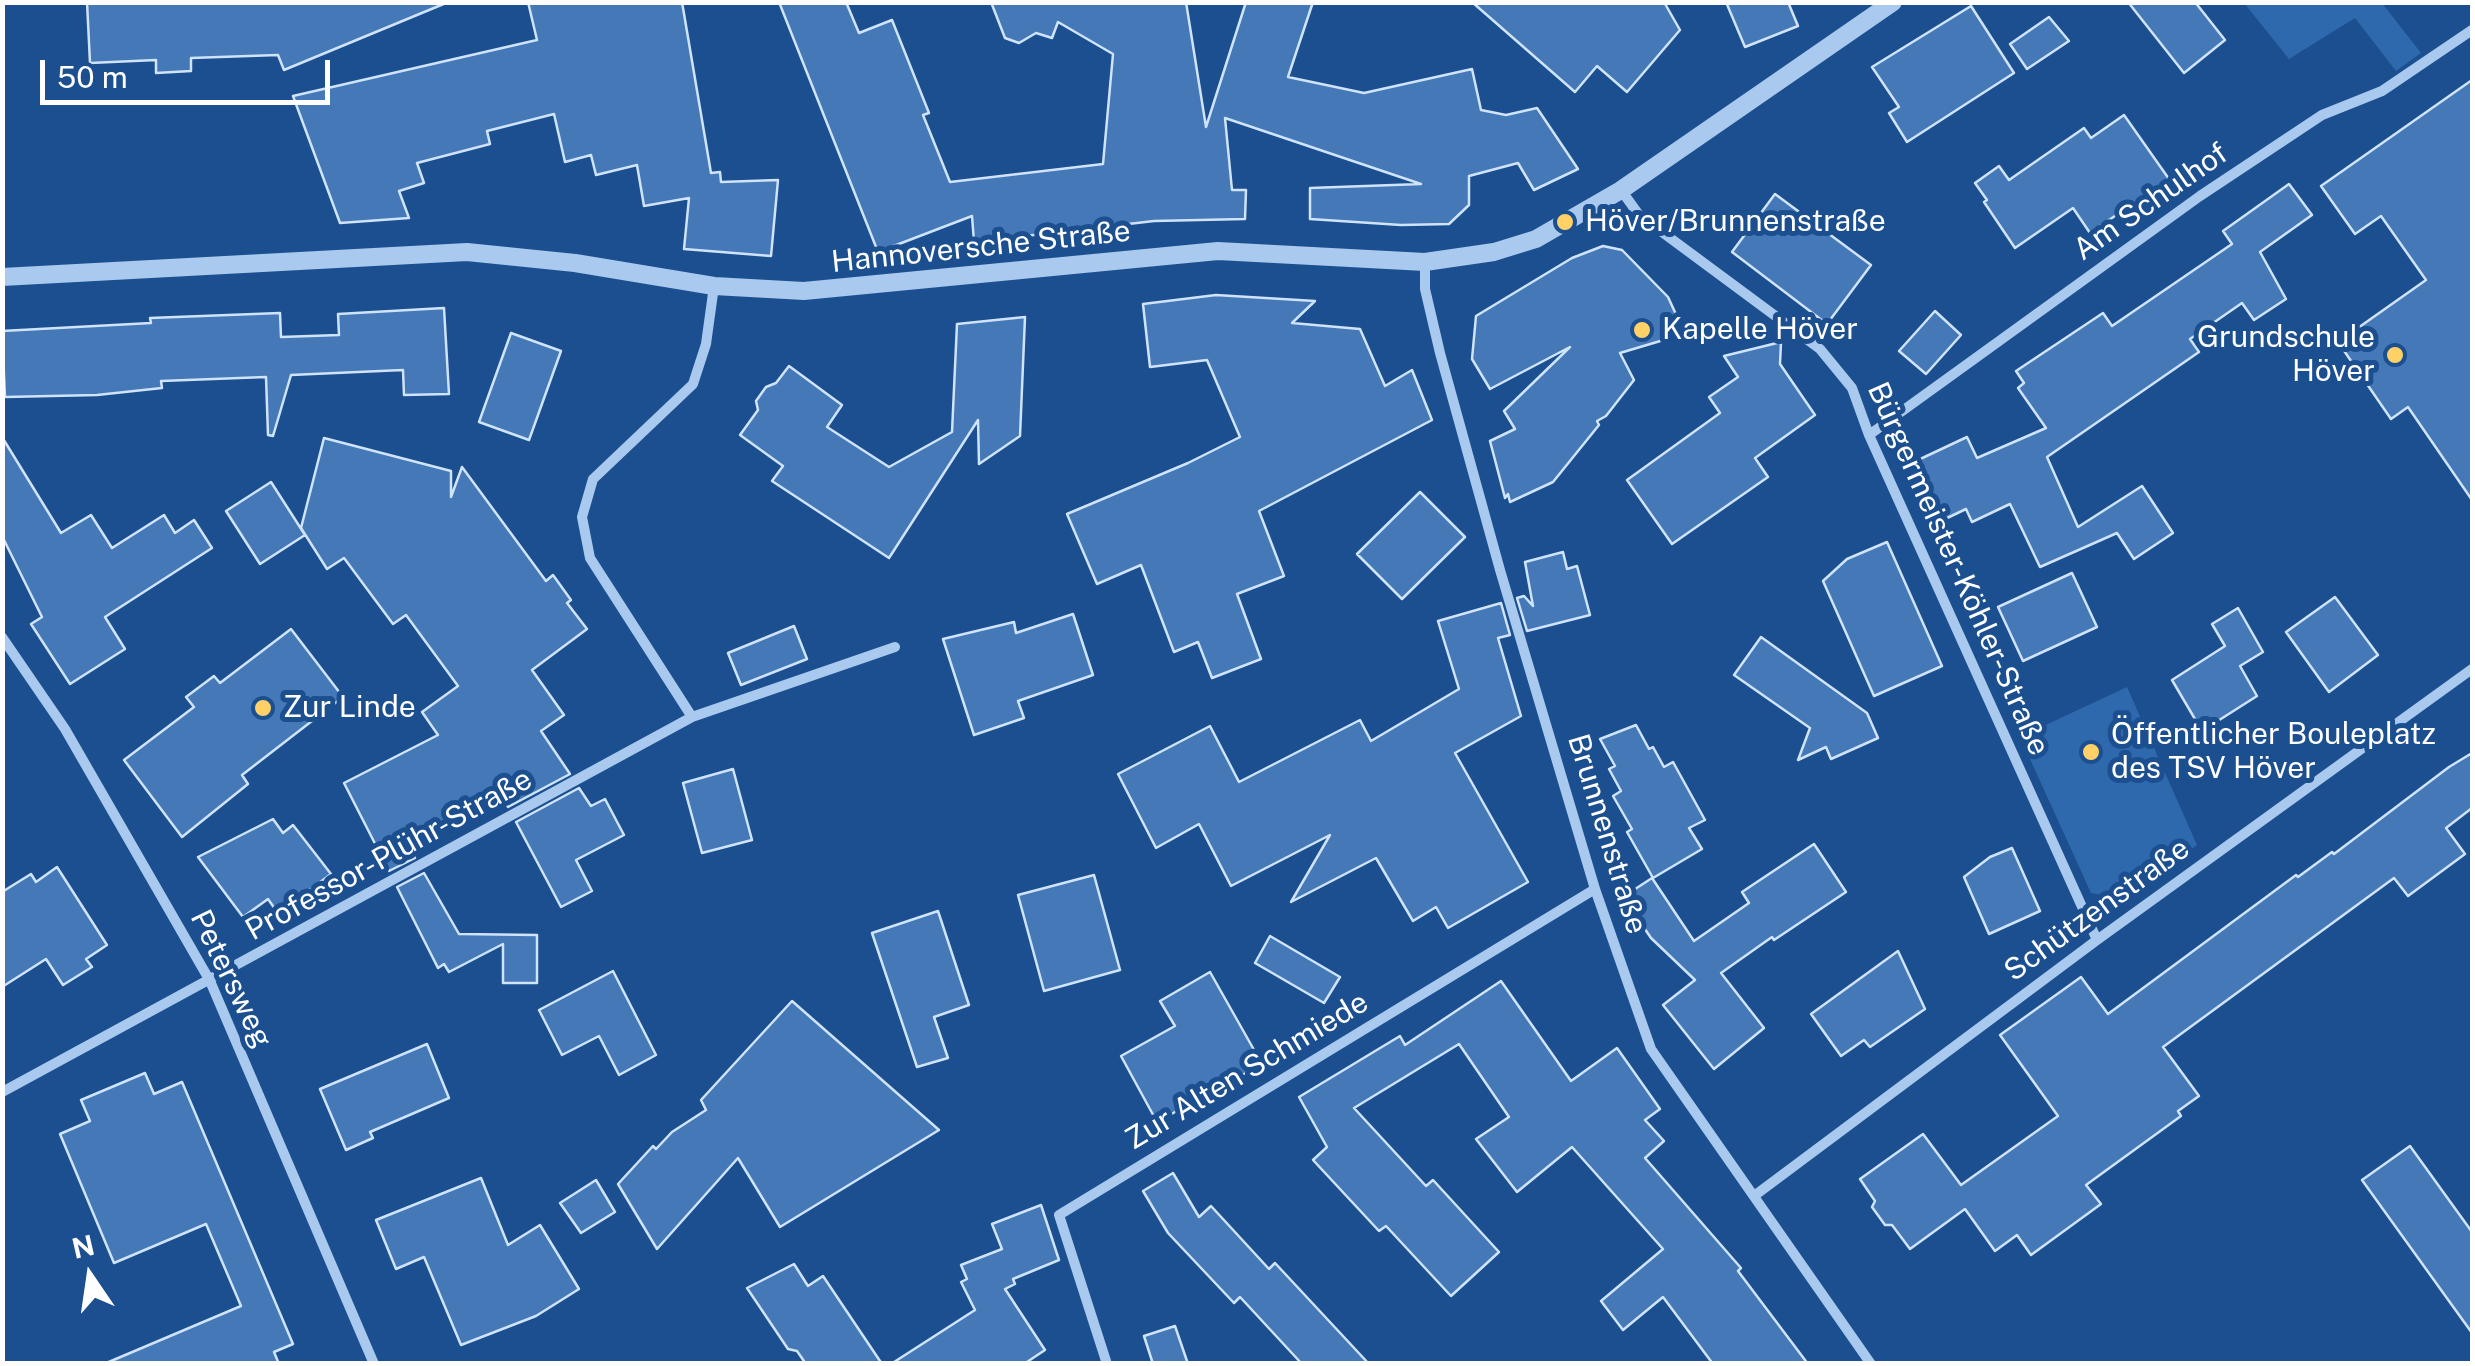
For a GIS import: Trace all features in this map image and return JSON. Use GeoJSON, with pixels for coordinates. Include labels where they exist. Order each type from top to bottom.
{"type":"FeatureCollection","features":[{"type":"Feature","properties":{"kind":"street","name":"Hannoversche Straße"},"geometry":{"type":"LineString","coordinates":[[2,277],[467,252],[574,263],[714,286],[804,291],[1218,251],[1425,262],[1494,252],[1536,239],[1621,190],[1894,2]]}},
{"type":"Feature","properties":{"kind":"street","name":"Am Schulhof"},"geometry":{"type":"LineString","coordinates":[[1869,434],[2200,196],[2322,115],[2382,91],[2472,30]]}},
{"type":"Feature","properties":{"kind":"street","name":"Bürgermeister-Köhler-Straße"},"geometry":{"type":"LineString","coordinates":[[1621,190],[1639,215],[1820,349],[1852,388],[1869,434],[2096,940]]}},
{"type":"Feature","properties":{"kind":"street","name":"Brunnenstraße"},"geometry":{"type":"LineString","coordinates":[[1425,262],[1425,289],[1456,418],[1595,888],[1651,1048],[1871,1364]]}},
{"type":"Feature","properties":{"kind":"street"},"geometry":{"type":"LineString","coordinates":[[692,717],[590,558],[582,517],[593,480],[693,384],[706,344],[714,286]]}},
{"type":"Feature","properties":{"kind":"street","name":"Petersweg"},"geometry":{"type":"LineString","coordinates":[[2,637],[65,729],[210,981],[374,1364]]}},
{"type":"Feature","properties":{"kind":"street","name":"Professor-Plühr-Straße"},"geometry":{"type":"LineString","coordinates":[[2,1092],[692,717],[895,647]]}},
{"type":"Feature","properties":{"kind":"street","name":"Schützenstraße"},"geometry":{"type":"LineString","coordinates":[[1754,1196],[2096,940],[2472,669]]}},
{"type":"Feature","properties":{"kind":"street","name":"Zur Alten Schmiede"},"geometry":{"type":"LineString","coordinates":[[1107,1364],[1059,1215],[1595,888]]}},
{"type":"Feature","properties":{"kind":"shaded area"},"geometry":{"type":"Polygon","coordinates":[[[2244,3],[2382,3],[2421,53],[2396,71],[2355,18],[2289,59],[2244,3]]]}},
{"type":"Feature","properties":{"kind":"shaded area"},"geometry":{"type":"Polygon","coordinates":[[[2127,687],[2197,845],[2122,899],[2091,893],[2020,737],[2127,687]]]}},
{"type":"Feature","properties":{"kind":"building"},"geometry":{"type":"Polygon","coordinates":[[[87,2],[446,3],[284,70],[278,55],[191,58],[191,71],[156,73],[156,60],[90,63],[87,2]]]}},
{"type":"Feature","properties":{"kind":"building"},"geometry":{"type":"Polygon","coordinates":[[[528,2],[682,2],[711,173],[720,172],[721,182],[778,180],[771,256],[684,249],[689,198],[644,206],[637,165],[596,175],[591,155],[565,162],[554,114],[487,131],[490,144],[417,163],[424,183],[399,191],[409,218],[340,223],[293,96],[537,40],[528,2]]]}},
{"type":"Feature","properties":{"kind":"building"},"geometry":{"type":"Polygon","coordinates":[[[779,2],[846,2],[859,33],[892,20],[929,113],[923,115],[950,182],[1103,164],[1113,54],[1058,22],[1052,38],[1036,33],[1019,43],[1005,38],[991,2],[1186,2],[1206,127],[1246,2],[1313,2],[1288,77],[1364,93],[1472,69],[1481,110],[1506,115],[1537,108],[1578,169],[1534,190],[1518,163],[1469,176],[1469,205],[1449,224],[1310,219],[1310,188],[1421,184],[1225,118],[1232,190],[1246,190],[1245,219],[1154,221],[974,242],[972,216],[878,252],[779,2]]]}},
{"type":"Feature","properties":{"kind":"building"},"geometry":{"type":"Polygon","coordinates":[[[1472,2],[1664,2],[1680,30],[1627,92],[1597,66],[1575,92],[1472,2]]]}},
{"type":"Feature","properties":{"kind":"building"},"geometry":{"type":"Polygon","coordinates":[[[1726,2],[1788,2],[1798,26],[1745,47],[1726,2]]]}},
{"type":"Feature","properties":{"kind":"building"},"geometry":{"type":"Polygon","coordinates":[[[2128,2],[2195,2],[2225,40],[2184,73],[2128,2]]]}},
{"type":"Feature","properties":{"kind":"building"},"geometry":{"type":"Polygon","coordinates":[[[1971,6],[2014,73],[1907,142],[1889,113],[1899,107],[1872,67],[1971,6]]]}},
{"type":"Feature","properties":{"kind":"building"},"geometry":{"type":"Polygon","coordinates":[[[2049,17],[2069,41],[2027,69],[2010,44],[2049,17]]]}},
{"type":"Feature","properties":{"kind":"building"},"geometry":{"type":"Polygon","coordinates":[[[2472,80],[2472,500],[2408,407],[2391,419],[2338,342],[2426,280],[2381,216],[2355,234],[2321,186],[2472,80]]]}},
{"type":"Feature","properties":{"kind":"building"},"geometry":{"type":"Polygon","coordinates":[[[2124,115],[2169,179],[2090,233],[2073,208],[2015,248],[1975,183],[1999,166],[2009,180],[2084,128],[2091,138],[2124,115]]]}},
{"type":"Feature","properties":{"kind":"building"},"geometry":{"type":"Polygon","coordinates":[[[2289,184],[2312,215],[2260,252],[2286,299],[2254,320],[2242,303],[2190,339],[2199,352],[2047,457],[2078,527],[2142,486],[2173,533],[2134,559],[2117,533],[2040,567],[2010,504],[1972,522],[1966,509],[1943,520],[1916,461],[1967,437],[1977,458],[2046,428],[2018,388],[2024,383],[2016,371],[2103,313],[2112,326],[2232,244],[2223,231],[2289,184]]]}},
{"type":"Feature","properties":{"kind":"building"},"geometry":{"type":"Polygon","coordinates":[[[1775,194],[1871,265],[1827,324],[1732,252],[1775,194]]]}},
{"type":"Feature","properties":{"kind":"building"},"geometry":{"type":"Polygon","coordinates":[[[1603,246],[1622,250],[1668,297],[1680,323],[1667,339],[1620,353],[1634,380],[1606,416],[1597,421],[1599,425],[1553,482],[1510,502],[1508,494],[1505,498],[1490,441],[1515,429],[1504,411],[1570,347],[1490,389],[1472,359],[1476,316],[1572,258],[1603,246]]]}},
{"type":"Feature","properties":{"kind":"building"},"geometry":{"type":"Polygon","coordinates":[[[1216,295],[1315,301],[1292,323],[1360,329],[1385,386],[1412,370],[1432,420],[1259,511],[1284,576],[1237,594],[1261,659],[1212,678],[1198,642],[1174,652],[1141,565],[1097,584],[1067,514],[1240,437],[1207,360],[1150,367],[1143,304],[1216,295]]]}},
{"type":"Feature","properties":{"kind":"building"},"geometry":{"type":"Polygon","coordinates":[[[444,308],[449,394],[404,395],[403,370],[291,375],[273,436],[268,435],[266,377],[161,381],[162,388],[97,395],[5,397],[2,331],[151,323],[150,318],[280,313],[281,337],[339,335],[338,314],[444,308]]]}},
{"type":"Feature","properties":{"kind":"building"},"geometry":{"type":"Polygon","coordinates":[[[1935,311],[1961,335],[1926,374],[1899,351],[1935,311]]]}},
{"type":"Feature","properties":{"kind":"building"},"geometry":{"type":"Polygon","coordinates":[[[1025,317],[1020,436],[979,464],[978,420],[889,558],[772,481],[783,466],[740,435],[758,410],[756,401],[789,366],[842,405],[827,427],[889,467],[952,432],[957,324],[1025,317]]]}},
{"type":"Feature","properties":{"kind":"building"},"geometry":{"type":"Polygon","coordinates":[[[511,333],[561,351],[529,440],[479,422],[511,333]]]}},
{"type":"Feature","properties":{"kind":"building"},"geometry":{"type":"Polygon","coordinates":[[[1781,342],[1780,364],[1815,415],[1755,458],[1768,477],[1672,544],[1627,480],[1720,413],[1709,397],[1738,377],[1724,356],[1781,342]]]}},
{"type":"Feature","properties":{"kind":"building"},"geometry":{"type":"Polygon","coordinates":[[[2,437],[61,533],[91,515],[112,548],[164,515],[175,533],[194,520],[212,548],[105,617],[125,649],[70,684],[31,624],[42,617],[2,536],[2,437]]]}},
{"type":"Feature","properties":{"kind":"building"},"geometry":{"type":"Polygon","coordinates":[[[324,438],[451,471],[451,497],[462,467],[546,581],[553,575],[571,600],[567,603],[587,629],[532,670],[564,715],[541,731],[570,774],[508,807],[503,796],[408,845],[415,858],[389,871],[344,783],[438,735],[422,712],[458,686],[406,615],[393,624],[344,558],[327,569],[301,528],[324,438]]]}},
{"type":"Feature","properties":{"kind":"building"},"geometry":{"type":"Polygon","coordinates":[[[271,482],[305,535],[260,564],[226,511],[271,482]]]}},
{"type":"Feature","properties":{"kind":"building"},"geometry":{"type":"Polygon","coordinates":[[[1420,492],[1465,537],[1402,599],[1357,554],[1420,492]]]}},
{"type":"Feature","properties":{"kind":"building"},"geometry":{"type":"Polygon","coordinates":[[[1887,542],[1942,666],[1874,696],[1823,581],[1847,559],[1887,542]]]}},
{"type":"Feature","properties":{"kind":"building"},"geometry":{"type":"Polygon","coordinates":[[[1563,552],[1567,569],[1577,566],[1590,615],[1527,631],[1517,598],[1524,596],[1533,606],[1525,562],[1563,552]]]}},
{"type":"Feature","properties":{"kind":"building"},"geometry":{"type":"Polygon","coordinates":[[[2072,573],[2097,627],[2023,661],[1998,607],[2072,573]]]}},
{"type":"Feature","properties":{"kind":"building"},"geometry":{"type":"Polygon","coordinates":[[[2335,597],[2378,655],[2329,692],[2286,632],[2335,597]]]}},
{"type":"Feature","properties":{"kind":"building"},"geometry":{"type":"Polygon","coordinates":[[[1501,603],[1510,635],[1498,638],[1521,716],[1455,753],[1528,882],[1448,928],[1436,907],[1413,921],[1376,858],[1291,902],[1330,835],[1231,886],[1199,824],[1156,848],[1118,774],[1210,726],[1239,782],[1360,720],[1371,741],[1459,689],[1438,621],[1501,603]]]}},
{"type":"Feature","properties":{"kind":"building"},"geometry":{"type":"Polygon","coordinates":[[[2238,608],[2263,652],[2240,666],[2257,696],[2202,731],[2172,680],[2225,646],[2212,624],[2238,608]]]}},
{"type":"Feature","properties":{"kind":"building"},"geometry":{"type":"Polygon","coordinates":[[[1073,614],[1093,675],[1018,701],[1024,718],[974,735],[943,639],[1014,622],[1016,633],[1073,614]]]}},
{"type":"Feature","properties":{"kind":"building"},"geometry":{"type":"Polygon","coordinates":[[[794,626],[807,659],[741,685],[728,653],[794,626]]]}},
{"type":"Feature","properties":{"kind":"building"},"geometry":{"type":"Polygon","coordinates":[[[291,629],[343,697],[242,775],[248,784],[182,837],[124,760],[194,707],[186,697],[214,676],[220,683],[291,629]]]}},
{"type":"Feature","properties":{"kind":"building"},"geometry":{"type":"Polygon","coordinates":[[[1761,637],[1867,713],[1878,738],[1831,759],[1826,747],[1798,760],[1810,728],[1734,675],[1761,637]]]}},
{"type":"Feature","properties":{"kind":"building"},"geometry":{"type":"Polygon","coordinates":[[[1636,725],[1664,767],[1673,762],[1705,820],[1689,828],[1702,849],[1653,878],[1627,832],[1632,829],[1613,796],[1621,791],[1609,769],[1615,766],[1600,739],[1636,725]]]}},
{"type":"Feature","properties":{"kind":"building"},"geometry":{"type":"Polygon","coordinates":[[[2472,753],[2472,808],[2446,828],[2465,854],[2408,896],[2394,878],[2163,1047],[2199,1096],[2178,1111],[2181,1116],[2086,1185],[2101,1204],[2031,1255],[2017,1235],[1995,1251],[1965,1209],[1910,1249],[1892,1225],[1885,1225],[1860,1179],[1923,1134],[1961,1185],[2058,1116],[2000,1035],[2081,977],[2108,1014],[2296,875],[2334,854],[2472,753]]]}},
{"type":"Feature","properties":{"kind":"building"},"geometry":{"type":"Polygon","coordinates":[[[733,769],[752,840],[702,853],[683,783],[733,769]]]}},
{"type":"Feature","properties":{"kind":"building"},"geometry":{"type":"Polygon","coordinates":[[[579,788],[591,806],[605,799],[624,835],[576,860],[592,891],[561,907],[516,822],[579,788]]]}},
{"type":"Feature","properties":{"kind":"building"},"geometry":{"type":"Polygon","coordinates":[[[273,819],[283,833],[293,825],[331,874],[284,909],[280,905],[275,909],[268,899],[243,917],[198,857],[273,819]]]}},
{"type":"Feature","properties":{"kind":"building"},"geometry":{"type":"Polygon","coordinates":[[[1814,844],[1846,892],[1721,973],[1764,1028],[1714,1069],[1663,1005],[1695,980],[1651,938],[1623,897],[1652,878],[1694,941],[1749,903],[1742,892],[1814,844]]]}},
{"type":"Feature","properties":{"kind":"building"},"geometry":{"type":"Polygon","coordinates":[[[2012,848],[2040,911],[1989,934],[1964,877],[1990,857],[2012,848]]]}},
{"type":"Feature","properties":{"kind":"building"},"geometry":{"type":"Polygon","coordinates":[[[57,867],[107,945],[86,959],[92,967],[63,985],[46,959],[2,987],[2,892],[31,874],[36,882],[57,867]]]}},
{"type":"Feature","properties":{"kind":"building"},"geometry":{"type":"Polygon","coordinates":[[[424,873],[459,934],[537,935],[537,983],[503,983],[503,944],[449,972],[444,964],[438,968],[397,887],[424,873]]]}},
{"type":"Feature","properties":{"kind":"building"},"geometry":{"type":"Polygon","coordinates":[[[1094,875],[1120,970],[1044,991],[1018,895],[1094,875]]]}},
{"type":"Feature","properties":{"kind":"building"},"geometry":{"type":"Polygon","coordinates":[[[938,911],[969,1005],[934,1017],[948,1058],[917,1067],[872,933],[938,911]]]}},
{"type":"Feature","properties":{"kind":"building"},"geometry":{"type":"Polygon","coordinates":[[[1270,936],[1340,977],[1324,1003],[1255,963],[1270,936]]]}},
{"type":"Feature","properties":{"kind":"building"},"geometry":{"type":"Polygon","coordinates":[[[1898,951],[1925,1009],[1870,1047],[1864,1040],[1841,1056],[1811,1014],[1898,951]]]}},
{"type":"Feature","properties":{"kind":"building"},"geometry":{"type":"Polygon","coordinates":[[[613,971],[656,1055],[619,1075],[599,1036],[562,1055],[539,1010],[613,971]]]}},
{"type":"Feature","properties":{"kind":"building"},"geometry":{"type":"Polygon","coordinates":[[[1210,972],[1262,1064],[1157,1122],[1121,1056],[1175,1026],[1160,1001],[1210,972]]]}},
{"type":"Feature","properties":{"kind":"building"},"geometry":{"type":"Polygon","coordinates":[[[1501,981],[1571,1081],[1617,1048],[1660,1109],[1645,1120],[1664,1141],[1645,1158],[1741,1268],[1738,1271],[1808,1364],[1713,1364],[1663,1297],[1623,1330],[1601,1301],[1663,1249],[1572,1147],[1517,1192],[1476,1139],[1509,1117],[1459,1044],[1354,1108],[1426,1186],[1433,1180],[1499,1252],[1451,1296],[1386,1226],[1379,1231],[1313,1160],[1327,1147],[1299,1097],[1400,1036],[1405,1045],[1501,981]]]}},
{"type":"Feature","properties":{"kind":"building"},"geometry":{"type":"Polygon","coordinates":[[[792,1001],[939,1130],[780,1227],[738,1158],[657,1249],[618,1184],[653,1146],[656,1149],[672,1132],[706,1110],[701,1100],[792,1001]]]}},
{"type":"Feature","properties":{"kind":"building"},"geometry":{"type":"Polygon","coordinates":[[[427,1044],[449,1098],[370,1132],[373,1138],[346,1150],[320,1089],[427,1044]]]}},
{"type":"Feature","properties":{"kind":"building"},"geometry":{"type":"Polygon","coordinates":[[[145,1073],[154,1094],[182,1082],[293,1344],[274,1352],[279,1364],[104,1364],[241,1306],[206,1224],[114,1263],[60,1134],[90,1121],[81,1100],[145,1073]]]}},
{"type":"Feature","properties":{"kind":"building"},"geometry":{"type":"Polygon","coordinates":[[[2410,1146],[2472,1232],[2472,1333],[2362,1180],[2410,1146]]]}},
{"type":"Feature","properties":{"kind":"building"},"geometry":{"type":"Polygon","coordinates":[[[1173,1173],[1199,1217],[1211,1206],[1269,1269],[1275,1263],[1369,1364],[1302,1364],[1240,1297],[1234,1303],[1168,1233],[1143,1191],[1173,1173]]]}},
{"type":"Feature","properties":{"kind":"building"},"geometry":{"type":"Polygon","coordinates":[[[481,1178],[508,1245],[540,1225],[579,1289],[536,1316],[461,1345],[424,1257],[396,1269],[376,1220],[481,1178]]]}},
{"type":"Feature","properties":{"kind":"building"},"geometry":{"type":"Polygon","coordinates":[[[596,1180],[615,1212],[581,1233],[560,1203],[596,1180]]]}},
{"type":"Feature","properties":{"kind":"building"},"geometry":{"type":"Polygon","coordinates":[[[1041,1205],[1059,1260],[1013,1279],[1015,1284],[1005,1289],[1045,1350],[1024,1364],[891,1364],[975,1310],[961,1282],[967,1279],[961,1265],[1002,1249],[992,1224],[1041,1205]]]}},
{"type":"Feature","properties":{"kind":"building"},"geometry":{"type":"Polygon","coordinates":[[[794,1264],[808,1286],[823,1276],[882,1364],[806,1364],[797,1351],[788,1349],[747,1288],[794,1264]]]}},
{"type":"Feature","properties":{"kind":"building"},"geometry":{"type":"Polygon","coordinates":[[[1175,1326],[1188,1364],[1153,1364],[1144,1336],[1175,1326]]]}},
{"type":"Feature","properties":{"kind":"place","name":"Höver/Brunnenstraße"},"geometry":{"type":"Point","coordinates":[1565,222]}},
{"type":"Feature","properties":{"kind":"place","name":"Kapelle Höver"},"geometry":{"type":"Point","coordinates":[1642,330]}},
{"type":"Feature","properties":{"kind":"place","name":"Grundschule Höver"},"geometry":{"type":"Point","coordinates":[2395,355]}},
{"type":"Feature","properties":{"kind":"place","name":"Zur Linde"},"geometry":{"type":"Point","coordinates":[263,708]}},
{"type":"Feature","properties":{"kind":"place","name":"Öffentlicher Bouleplatz des TSV Höver"},"geometry":{"type":"Point","coordinates":[2091,752]}}]}
